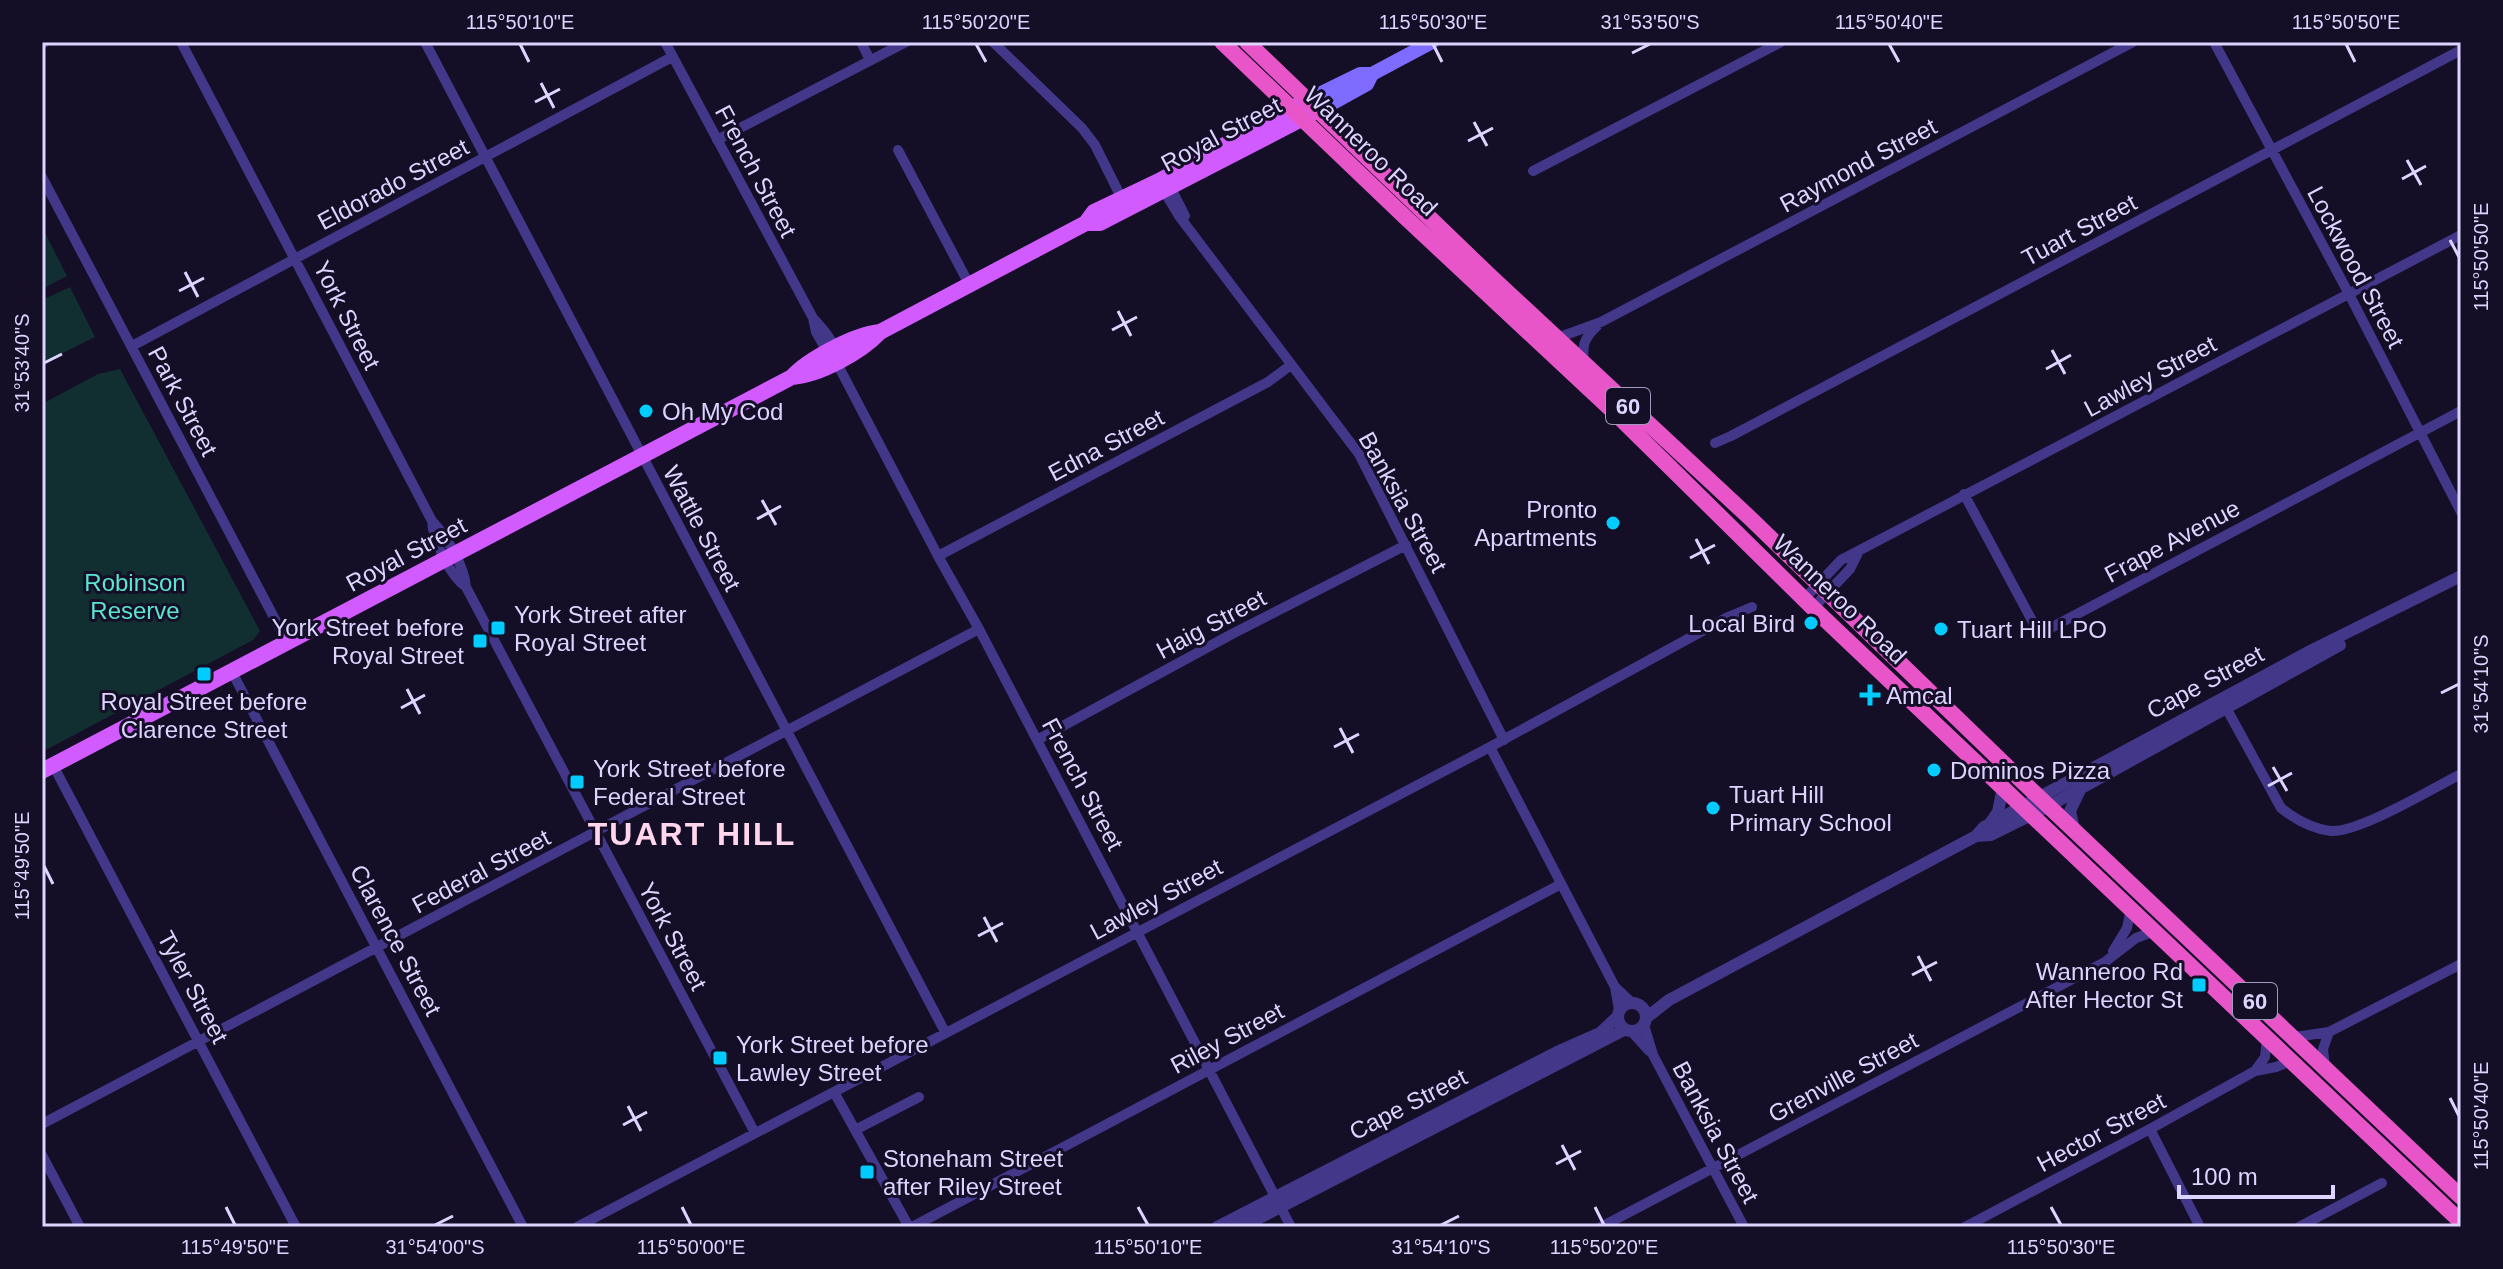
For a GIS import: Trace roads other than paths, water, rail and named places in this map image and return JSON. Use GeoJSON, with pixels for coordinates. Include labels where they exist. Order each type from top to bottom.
{"type":"FeatureCollection","features":[{"type":"Feature","properties":{"kind":"highway","name":"Wanneroo Road"},"geometry":{"type":"LineString","coordinates":[[1222,42],[2461,1222]]}},
{"type":"Feature","properties":{"kind":"highway","name":"Wanneroo Road"},"geometry":{"type":"LineString","coordinates":[[1247,42],[2461,1197]]}},
{"type":"Feature","properties":{"kind":"highway"},"geometry":{"type":"LineString","coordinates":[[1847,611],[1900,672],[1905,681],[1904,693]]}},
{"type":"Feature","properties":{"kind":"highway"},"geometry":{"type":"LineString","coordinates":[[1925,685],[1922,695],[1949,737]]}},
{"type":"Feature","properties":{"kind":"main road","name":"Royal Street"},"geometry":{"type":"LineString","coordinates":[[47,768],[792,377],[803,366],[833,355],[864,333],[880,332],[1086,223],[1100,223],[1125,203],[1315,105],[1360,74],[1372,74],[1432,42]]}},
{"type":"Feature","properties":{"kind":"street","name":"York Street"},"geometry":{"type":"LineString","coordinates":[[181,42],[432,521],[433,533],[450,558],[456,581],[466,587],[755,1133]]}},
{"type":"Feature","properties":{"kind":"street","name":"Wattle Street"},"geometry":{"type":"LineString","coordinates":[[425,42],[945,1032]]}},
{"type":"Feature","properties":{"kind":"street","name":"French Street"},"geometry":{"type":"LineString","coordinates":[[665,42],[813,318],[816,332],[833,355],[979,629],[1291,1227]]}},
{"type":"Feature","properties":{"kind":"street"},"geometry":{"type":"LineString","coordinates":[[861,42],[870,60]]}},
{"type":"Feature","properties":{"kind":"street"},"geometry":{"type":"LineString","coordinates":[[717,140],[906,42]]}},
{"type":"Feature","properties":{"kind":"street"},"geometry":{"type":"LineString","coordinates":[[993,42],[1082,128],[1095,145],[1125,203]]}},
{"type":"Feature","properties":{"kind":"street"},"geometry":{"type":"LineString","coordinates":[[1533,171],[1781,42]]}},
{"type":"Feature","properties":{"kind":"street","name":"Raymond Street"},"geometry":{"type":"LineString","coordinates":[[1557,338],[1601,322],[2133,42]]}},
{"type":"Feature","properties":{"kind":"street","name":"Lockwood Street"},"geometry":{"type":"LineString","coordinates":[[2214,42],[2461,512]]}},
{"type":"Feature","properties":{"kind":"street","name":"Tuart Street"},"geometry":{"type":"LineString","coordinates":[[1715,443],[2461,50]]}},
{"type":"Feature","properties":{"kind":"street","name":"Eldorado Street"},"geometry":{"type":"LineString","coordinates":[[132,346],[672,57]]}},
{"type":"Feature","properties":{"kind":"street"},"geometry":{"type":"LineString","coordinates":[[898,150],[969,284]]}},
{"type":"Feature","properties":{"kind":"street","name":"Park Street"},"geometry":{"type":"LineString","coordinates":[[42,177],[288,644]]}},
{"type":"Feature","properties":{"kind":"street","name":"Banksia Street"},"geometry":{"type":"LineString","coordinates":[[1165,184],[1185,213],[1186,222],[1359,454],[1504,740]]}},
{"type":"Feature","properties":{"kind":"street","name":"Lawley Street"},"geometry":{"type":"LineString","coordinates":[[1808,603],[1841,560],[2461,235]]}},
{"type":"Feature","properties":{"kind":"street"},"geometry":{"type":"LineString","coordinates":[[1584,365],[1582,344],[1585,336],[1601,322]]}},
{"type":"Feature","properties":{"kind":"street","name":"Edna Street"},"geometry":{"type":"LineString","coordinates":[[938,556],[1268,382],[1291,365]]}},
{"type":"Feature","properties":{"kind":"street","name":"Frape Avenue"},"geometry":{"type":"LineString","coordinates":[[1964,494],[2036,628],[2045,631],[2461,411]]}},
{"type":"Feature","properties":{"kind":"street","name":"Haig Street"},"geometry":{"type":"LineString","coordinates":[[1037,740],[1232,634],[1406,545]]}},
{"type":"Feature","properties":{"kind":"street","name":"Cape Street"},"geometry":{"type":"LineString","coordinates":[[1976,836],[1991,835],[2027,811],[2367,622],[2461,576]]}},
{"type":"Feature","properties":{"kind":"street","name":"Cape Street"},"geometry":{"type":"LineString","coordinates":[[2045,802],[2081,788],[2224,702],[2461,586]]}},
{"type":"Feature","properties":{"kind":"street","name":"Lawley Street"},"geometry":{"type":"LineString","coordinates":[[577,1227],[1752,607]]}},
{"type":"Feature","properties":{"kind":"street","name":"Federal Street"},"geometry":{"type":"LineString","coordinates":[[42,1124],[979,629]]}},
{"type":"Feature","properties":{"kind":"street","name":"Clarence Street"},"geometry":{"type":"LineString","coordinates":[[232,672],[523,1227]]}},
{"type":"Feature","properties":{"kind":"street"},"geometry":{"type":"LineString","coordinates":[[2224,702],[2281,808],[2315,827],[2330,831],[2357,827],[2461,774]]}},
{"type":"Feature","properties":{"kind":"street"},"geometry":{"type":"LineString","coordinates":[[1490,747],[1615,987],[1618,1022],[1628,1030]]}},
{"type":"Feature","properties":{"kind":"street","name":"Tyler Street"},"geometry":{"type":"LineString","coordinates":[[47,768],[199,1042],[296,1227]]}},
{"type":"Feature","properties":{"kind":"street"},"geometry":{"type":"LineString","coordinates":[[1989,824],[1998,812],[2003,787]]}},
{"type":"Feature","properties":{"kind":"street"},"geometry":{"type":"LineString","coordinates":[[2074,829],[2070,811],[2081,788]]}},
{"type":"Feature","properties":{"kind":"street","name":"Cape Street"},"geometry":{"type":"LineString","coordinates":[[1217,1227],[1277,1202],[1628,1030],[1645,1021],[1669,1000],[1976,836],[1989,824],[2027,811]]}},
{"type":"Feature","properties":{"kind":"street","name":"Riley Street"},"geometry":{"type":"LineString","coordinates":[[910,1227],[1561,884]]}},
{"type":"Feature","properties":{"kind":"street"},"geometry":{"type":"LineString","coordinates":[[2105,962],[2124,936],[2131,908]]}},
{"type":"Feature","properties":{"kind":"street","name":"Grenville Street"},"geometry":{"type":"LineString","coordinates":[[1601,1227],[2105,962],[2136,938],[2155,931]]}},
{"type":"Feature","properties":{"kind":"street"},"geometry":{"type":"LineString","coordinates":[[2295,1037],[2329,1032],[2461,964]]}},
{"type":"Feature","properties":{"kind":"street"},"geometry":{"type":"LineString","coordinates":[[1615,987],[1645,1011],[1645,1021]]}},
{"type":"Feature","properties":{"kind":"street","name":"Cape Street"},"geometry":{"type":"LineString","coordinates":[[1242,1227],[1277,1202],[1557,1052],[1600,1033],[1625,1004],[1669,1000]]}},
{"type":"Feature","properties":{"kind":"street","name":"Banksia Street"},"geometry":{"type":"LineString","coordinates":[[1645,1021],[1653,1055],[1744,1227]]}},
{"type":"Feature","properties":{"kind":"street","name":"Banksia Street"},"geometry":{"type":"LineString","coordinates":[[1628,1030],[1653,1055]]}},
{"type":"Feature","properties":{"kind":"street"},"geometry":{"type":"LineString","coordinates":[[2325,1067],[2323,1049],[2329,1032]]}},
{"type":"Feature","properties":{"kind":"street"},"geometry":{"type":"LineString","coordinates":[[2255,1071],[2265,1057],[2267,1038]]}},
{"type":"Feature","properties":{"kind":"street","name":"Hector Street"},"geometry":{"type":"LineString","coordinates":[[1965,1227],[2255,1071],[2291,1061]]}},
{"type":"Feature","properties":{"kind":"street"},"geometry":{"type":"LineString","coordinates":[[834,1092],[910,1227]]}},
{"type":"Feature","properties":{"kind":"street"},"geometry":{"type":"LineString","coordinates":[[855,1130],[919,1097]]}},
{"type":"Feature","properties":{"kind":"street"},"geometry":{"type":"LineString","coordinates":[[2150,1129],[2200,1227]]}},
{"type":"Feature","properties":{"kind":"street"},"geometry":{"type":"LineString","coordinates":[[42,1155],[80,1227]]}},
{"type":"Feature","properties":{"kind":"street"},"geometry":{"type":"LineString","coordinates":[[2299,1227],[2382,1183]]}},
{"type":"Feature","properties":{"kind":"place","name":"Oh My Cod"},"geometry":{"type":"Point","coordinates":[646,411]}},
{"type":"Feature","properties":{"kind":"place","name":"Pronto Apartments"},"geometry":{"type":"Point","coordinates":[1613,523]}},
{"type":"Feature","properties":{"kind":"place","name":"Local Bird"},"geometry":{"type":"Point","coordinates":[1811,623]}},
{"type":"Feature","properties":{"kind":"place","name":"York Street after Royal Street"},"geometry":{"type":"Point","coordinates":[498,628]}},
{"type":"Feature","properties":{"kind":"place","name":"Tuart Hill LPO"},"geometry":{"type":"Point","coordinates":[1941,629]}},
{"type":"Feature","properties":{"kind":"place","name":"York Street before Royal Street"},"geometry":{"type":"Point","coordinates":[480,641]}},
{"type":"Feature","properties":{"kind":"place","name":"Royal Street before Clarence Street"},"geometry":{"type":"Point","coordinates":[204,674]}},
{"type":"Feature","properties":{"kind":"place","name":"Amcal"},"geometry":{"type":"Point","coordinates":[1870,695]}},
{"type":"Feature","properties":{"kind":"place","name":"Dominos Pizza"},"geometry":{"type":"Point","coordinates":[1934,770]}},
{"type":"Feature","properties":{"kind":"place","name":"York Street before Federal Street"},"geometry":{"type":"Point","coordinates":[577,782]}},
{"type":"Feature","properties":{"kind":"place","name":"Tuart Hill Primary School"},"geometry":{"type":"Point","coordinates":[1713,808]}},
{"type":"Feature","properties":{"kind":"place","name":"Wanneroo Rd After Hector St"},"geometry":{"type":"Point","coordinates":[2199,985]}},
{"type":"Feature","properties":{"kind":"place","name":"York Street before Lawley Street"},"geometry":{"type":"Point","coordinates":[720,1058]}},
{"type":"Feature","properties":{"kind":"place","name":"Stoneham Street after Riley Street"},"geometry":{"type":"Point","coordinates":[867,1172]}},
{"type":"Feature","properties":{"kind":"district","name":"TUART HILL"},"geometry":{"type":"Point","coordinates":[692,834]}},
{"type":"Feature","properties":{"kind":"park label","name":"Robinson Reserve"},"geometry":{"type":"Point","coordinates":[135,596]}}]}
